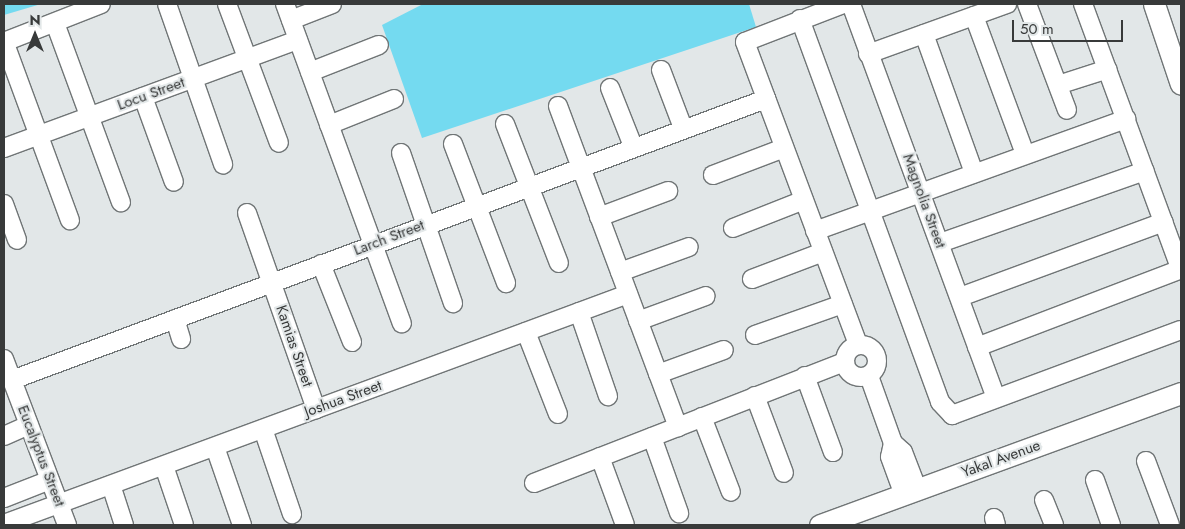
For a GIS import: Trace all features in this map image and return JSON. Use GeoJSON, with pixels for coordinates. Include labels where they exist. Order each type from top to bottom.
{"type":"FeatureCollection","features":[{"type":"Feature","properties":{"kind":"street"},"geometry":{"type":"LineString","coordinates":[[70,220],[4,42],[101,4]]}},
{"type":"Feature","properties":{"kind":"street"},"geometry":{"type":"LineString","coordinates":[[167,4],[223,164]]}},
{"type":"Feature","properties":{"kind":"street"},"geometry":{"type":"LineString","coordinates":[[227,4],[279,143]]}},
{"type":"Feature","properties":{"kind":"street"},"geometry":{"type":"LineString","coordinates":[[332,4],[288,12],[402,323]]}},
{"type":"Feature","properties":{"kind":"street"},"geometry":{"type":"LineString","coordinates":[[843,4],[800,19],[745,42],[858,346]]}},
{"type":"Feature","properties":{"kind":"street","name":"Magnolia Street"},"geometry":{"type":"LineString","coordinates":[[851,4],[868,54],[922,192],[996,398]]}},
{"type":"Feature","properties":{"kind":"street"},"geometry":{"type":"LineString","coordinates":[[868,54],[1007,4]]}},
{"type":"Feature","properties":{"kind":"street"},"geometry":{"type":"LineString","coordinates":[[1027,4],[1067,110]]}},
{"type":"Feature","properties":{"kind":"street"},"geometry":{"type":"LineString","coordinates":[[978,347],[1181,270],[1084,4]]}},
{"type":"Feature","properties":{"kind":"street"},"geometry":{"type":"LineString","coordinates":[[1154,4],[1181,84]]}},
{"type":"Feature","properties":{"kind":"street"},"geometry":{"type":"LineString","coordinates":[[974,16],[1025,154]]}},
{"type":"Feature","properties":{"kind":"street"},"geometry":{"type":"LineString","coordinates":[[800,19],[940,402],[952,415],[1181,330]]}},
{"type":"Feature","properties":{"kind":"street"},"geometry":{"type":"LineString","coordinates":[[55,23],[121,202]]}},
{"type":"Feature","properties":{"kind":"street"},"geometry":{"type":"LineString","coordinates":[[924,34],[974,173]]}},
{"type":"Feature","properties":{"kind":"street","name":"Locu Street"},"geometry":{"type":"LineString","coordinates":[[4,148],[298,40]]}},
{"type":"Feature","properties":{"kind":"street"},"geometry":{"type":"LineString","coordinates":[[310,72],[379,45]]}},
{"type":"Feature","properties":{"kind":"street"},"geometry":{"type":"LineString","coordinates":[[1058,84],[1108,68]]}},
{"type":"Feature","properties":{"kind":"street"},"geometry":{"type":"LineString","coordinates":[[661,70],[683,128]]}},
{"type":"Feature","properties":{"kind":"street"},"geometry":{"type":"LineString","coordinates":[[610,88],[633,146]]}},
{"type":"Feature","properties":{"kind":"street"},"geometry":{"type":"LineString","coordinates":[[143,97],[174,182]]}},
{"type":"Feature","properties":{"kind":"street"},"geometry":{"type":"LineString","coordinates":[[329,125],[394,99]]}},
{"type":"Feature","properties":{"kind":"street","name":"Larch Street"},"geometry":{"type":"LineString","coordinates":[[7,371],[175,319],[205,301],[272,282],[633,146],[766,99]]}},
{"type":"Feature","properties":{"kind":"street"},"geometry":{"type":"LineString","coordinates":[[558,106],[678,427]]}},
{"type":"Feature","properties":{"kind":"street"},"geometry":{"type":"LineString","coordinates":[[815,231],[1126,118]]}},
{"type":"Feature","properties":{"kind":"street"},"geometry":{"type":"LineString","coordinates":[[505,124],[559,264]]}},
{"type":"Feature","properties":{"kind":"street"},"geometry":{"type":"LineString","coordinates":[[453,144],[506,283]]}},
{"type":"Feature","properties":{"kind":"street"},"geometry":{"type":"LineString","coordinates":[[713,175],[784,148]]}},
{"type":"Feature","properties":{"kind":"street"},"geometry":{"type":"LineString","coordinates":[[400,153],[453,303]]}},
{"type":"Feature","properties":{"kind":"street"},"geometry":{"type":"LineString","coordinates":[[940,243],[1145,171]]}},
{"type":"Feature","properties":{"kind":"street"},"geometry":{"type":"LineString","coordinates":[[599,217],[668,191]]}},
{"type":"Feature","properties":{"kind":"street"},"geometry":{"type":"LineString","coordinates":[[733,228],[804,200]]}},
{"type":"Feature","properties":{"kind":"street"},"geometry":{"type":"LineString","coordinates":[[4,204],[17,240]]}},
{"type":"Feature","properties":{"kind":"street","name":"Kamias Street"},"geometry":{"type":"LineString","coordinates":[[247,213],[316,410]]}},
{"type":"Feature","properties":{"kind":"street"},"geometry":{"type":"LineString","coordinates":[[960,297],[1164,222]]}},
{"type":"Feature","properties":{"kind":"street"},"geometry":{"type":"LineString","coordinates":[[620,272],[689,248]]}},
{"type":"Feature","properties":{"kind":"street"},"geometry":{"type":"LineString","coordinates":[[752,279],[823,252]]}},
{"type":"Feature","properties":{"kind":"street"},"geometry":{"type":"LineString","coordinates":[[321,264],[352,342]]}},
{"type":"Feature","properties":{"kind":"street","name":"Joshua Street"},"geometry":{"type":"LineString","coordinates":[[4,524],[628,294]]}},
{"type":"Feature","properties":{"kind":"street"},"geometry":{"type":"LineString","coordinates":[[638,321],[706,296]]}},
{"type":"Feature","properties":{"kind":"street"},"geometry":{"type":"LineString","coordinates":[[755,335],[842,304]]}},
{"type":"Feature","properties":{"kind":"street"},"geometry":{"type":"LineString","coordinates":[[579,312],[608,396]]}},
{"type":"Feature","properties":{"kind":"street"},"geometry":{"type":"LineString","coordinates":[[175,319],[181,338]]}},
{"type":"Feature","properties":{"kind":"street"},"geometry":{"type":"LineString","coordinates":[[526,332],[558,414]]}},
{"type":"Feature","properties":{"kind":"street"},"geometry":{"type":"LineString","coordinates":[[858,346],[866,346],[877,356],[875,371],[869,376],[853,376],[845,362],[848,352],[858,346]]}},
{"type":"Feature","properties":{"kind":"street"},"geometry":{"type":"LineString","coordinates":[[658,374],[724,350]]}},
{"type":"Feature","properties":{"kind":"street"},"geometry":{"type":"LineString","coordinates":[[534,483],[845,362]]}},
{"type":"Feature","properties":{"kind":"street","name":"Eucalyptus Street"},"geometry":{"type":"LineString","coordinates":[[7,371],[67,525]]}},
{"type":"Feature","properties":{"kind":"street"},"geometry":{"type":"LineString","coordinates":[[805,376],[833,452]]}},
{"type":"Feature","properties":{"kind":"street"},"geometry":{"type":"LineString","coordinates":[[869,376],[893,443],[890,457],[910,492]]}},
{"type":"Feature","properties":{"kind":"street","name":"Yakal Avenue"},"geometry":{"type":"LineString","coordinates":[[820,525],[1181,393]]}},
{"type":"Feature","properties":{"kind":"street"},"geometry":{"type":"LineString","coordinates":[[755,396],[784,473]]}},
{"type":"Feature","properties":{"kind":"street"},"geometry":{"type":"LineString","coordinates":[[702,417],[731,492]]}},
{"type":"Feature","properties":{"kind":"street"},"geometry":{"type":"LineString","coordinates":[[4,436],[29,425]]}},
{"type":"Feature","properties":{"kind":"street"},"geometry":{"type":"LineString","coordinates":[[264,429],[292,514]]}},
{"type":"Feature","properties":{"kind":"street"},"geometry":{"type":"LineString","coordinates":[[652,437],[679,513]]}},
{"type":"Feature","properties":{"kind":"street"},"geometry":{"type":"LineString","coordinates":[[216,447],[242,525]]}},
{"type":"Feature","properties":{"kind":"street"},"geometry":{"type":"LineString","coordinates":[[600,457],[626,525]]}},
{"type":"Feature","properties":{"kind":"street"},"geometry":{"type":"LineString","coordinates":[[1146,461],[1170,525]]}},
{"type":"Feature","properties":{"kind":"street"},"geometry":{"type":"LineString","coordinates":[[164,466],[184,525]]}},
{"type":"Feature","properties":{"kind":"street"},"geometry":{"type":"LineString","coordinates":[[4,498],[50,480]]}},
{"type":"Feature","properties":{"kind":"street"},"geometry":{"type":"LineString","coordinates":[[1095,480],[1112,525]]}},
{"type":"Feature","properties":{"kind":"street"},"geometry":{"type":"LineString","coordinates":[[111,486],[124,525]]}},
{"type":"Feature","properties":{"kind":"street"},"geometry":{"type":"LineString","coordinates":[[1044,500],[1054,525]]}},
{"type":"Feature","properties":{"kind":"shaded area"},"geometry":{"type":"Polygon","coordinates":[[[4,4],[41,4],[4,15],[4,4]]]}},
{"type":"Feature","properties":{"kind":"shaded area"},"geometry":{"type":"Polygon","coordinates":[[[423,4],[749,4],[756,27],[422,138],[382,25],[423,4]]]}}]}
